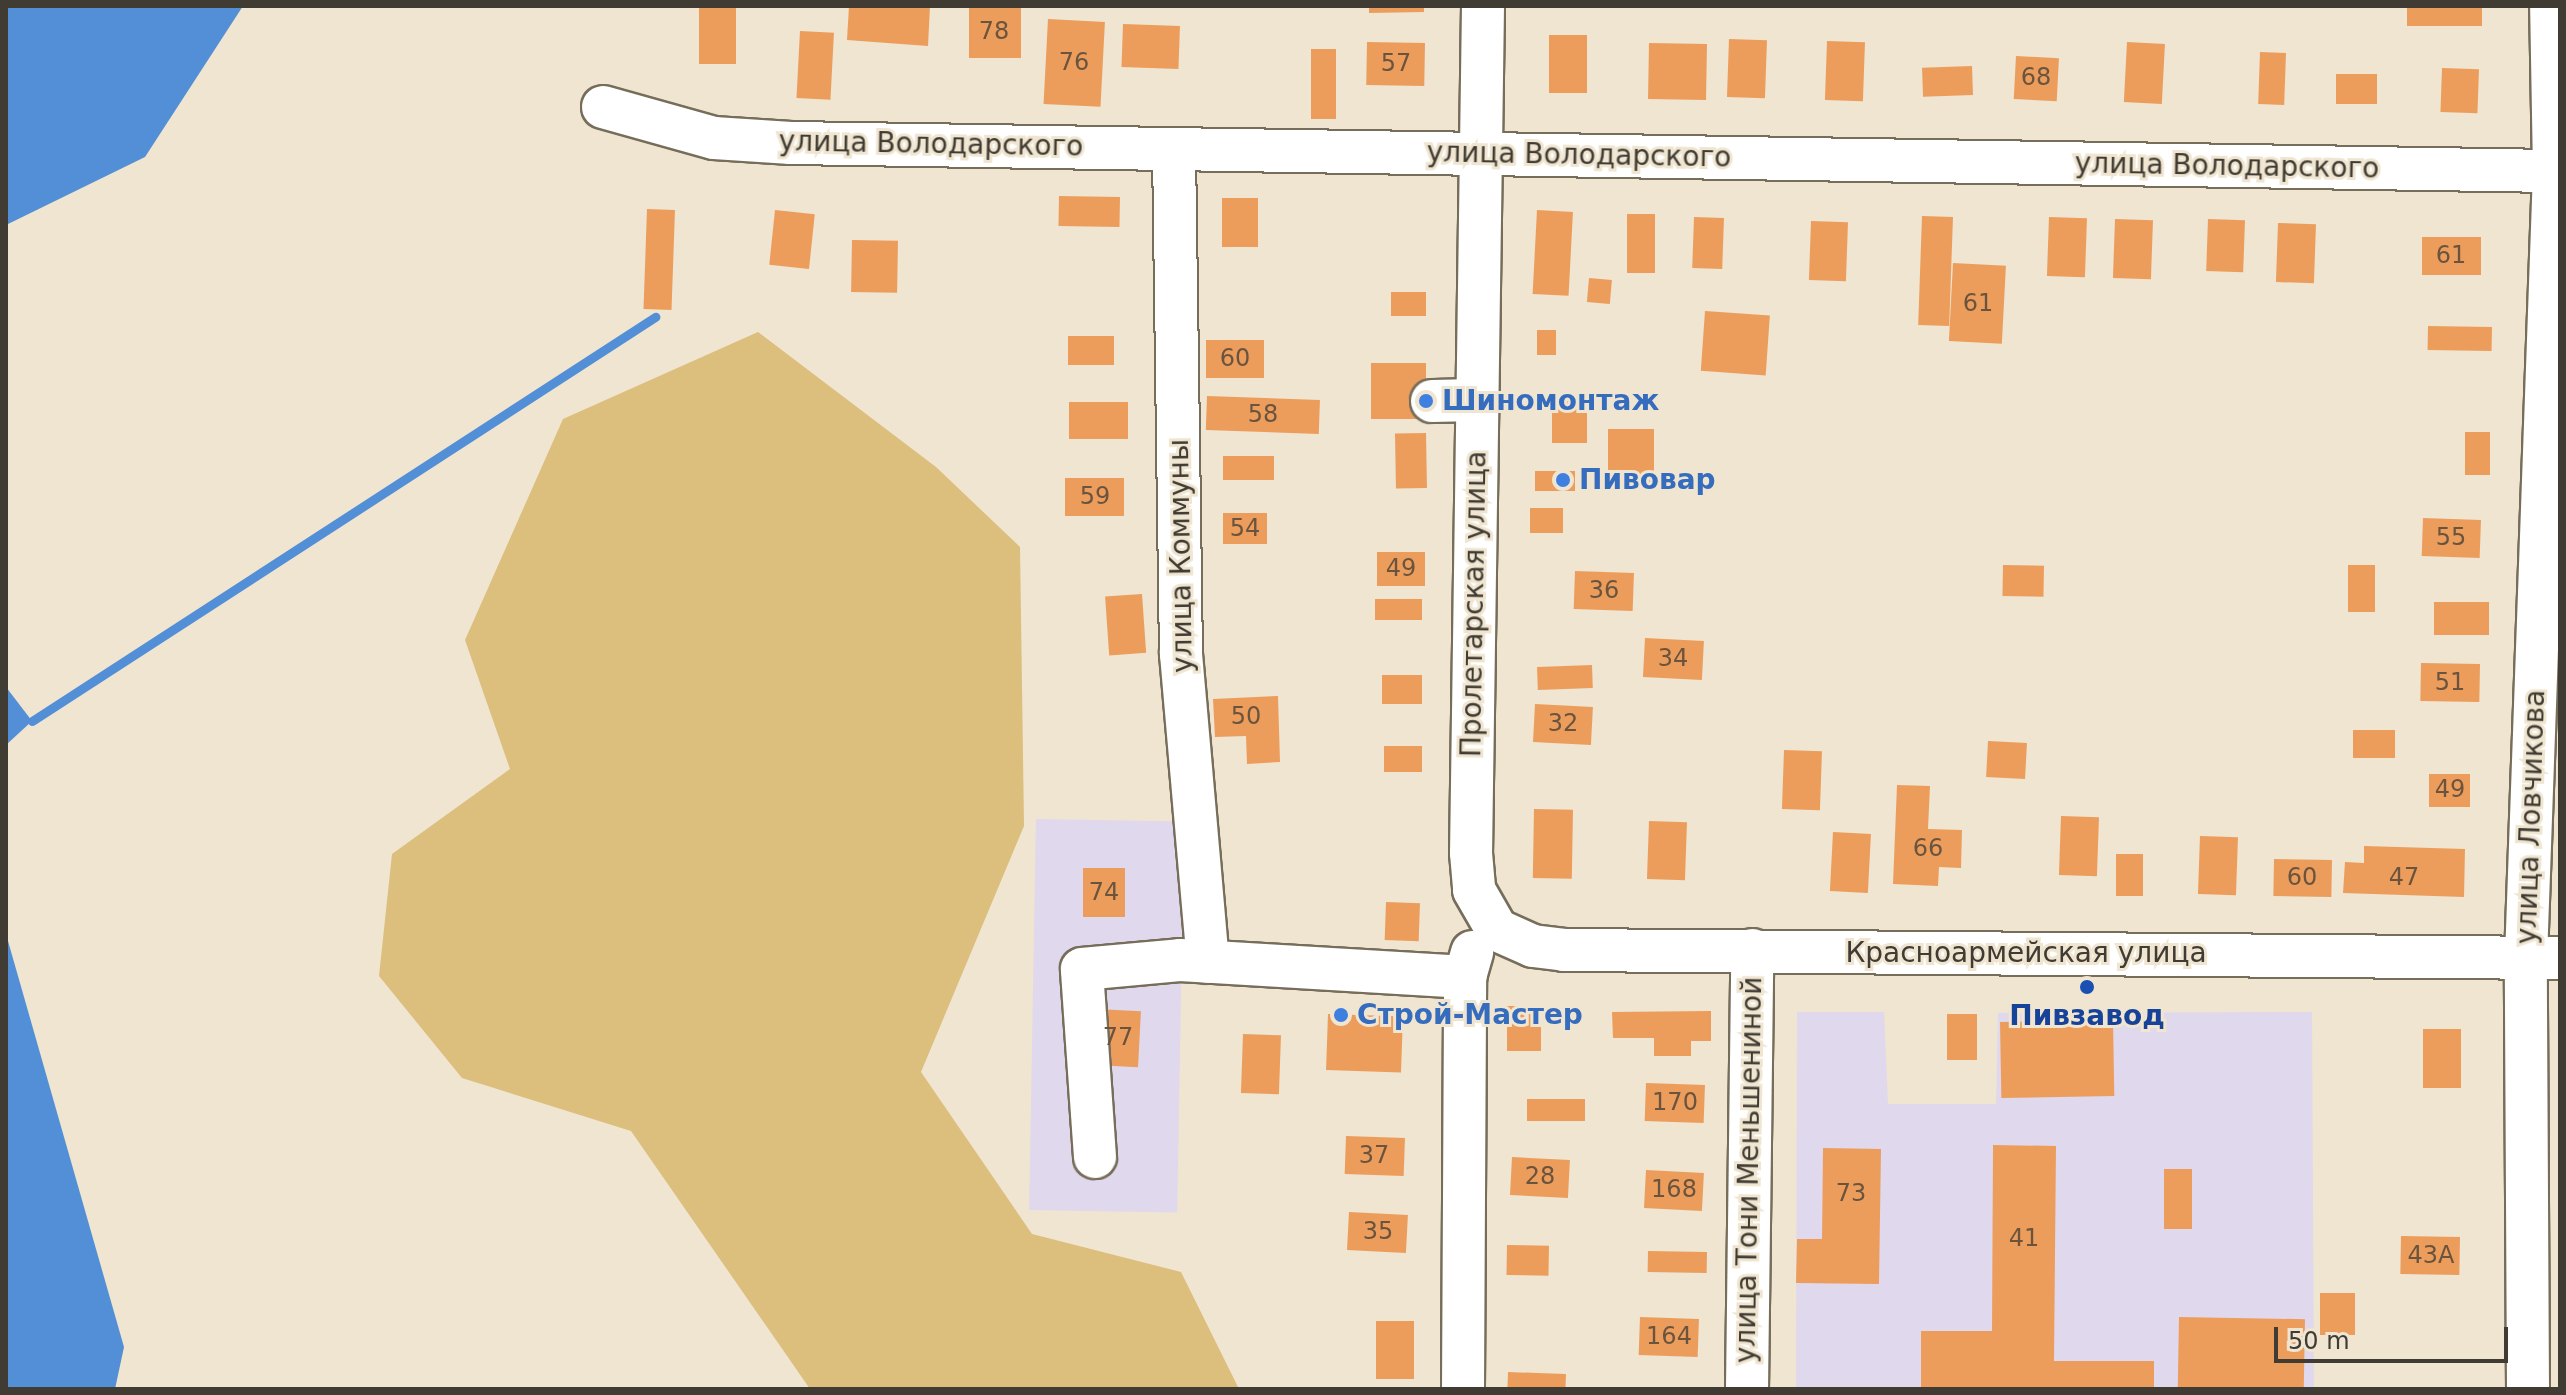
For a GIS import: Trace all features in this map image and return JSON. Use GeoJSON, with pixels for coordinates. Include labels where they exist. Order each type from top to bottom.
{"type":"FeatureCollection","features":[{"type":"Feature","properties":{"kind":"street","name":"Пролетарская улица"},"geometry":{"type":"LineString","coordinates":[[1483,6],[1471,853],[1474,890],[1490,921]]}},
{"type":"Feature","properties":{"kind":"street","name":"улица Ловчикова"},"geometry":{"type":"LineString","coordinates":[[2539,1365],[2557,171],[2551,6]]}},
{"type":"Feature","properties":{"kind":"street","name":"улица Володарского"},"geometry":{"type":"LineString","coordinates":[[603,107],[714,138],[1174,149],[2557,171]]}},
{"type":"Feature","properties":{"kind":"street","name":"улица Коммуны"},"geometry":{"type":"LineString","coordinates":[[1174,149],[1181,654],[1208,962]]}},
{"type":"Feature","properties":{"kind":"street"},"geometry":{"type":"LineString","coordinates":[[1432,401],[1476,400]]}},
{"type":"Feature","properties":{"kind":"street"},"geometry":{"type":"LineString","coordinates":[[1463,1389],[1465,977],[1490,921]]}},
{"type":"Feature","properties":{"kind":"street","name":"Красноармейская улица"},"geometry":{"type":"LineString","coordinates":[[1490,921],[1524,943],[1564,950],[2543,958]]}},
{"type":"Feature","properties":{"kind":"street","name":"улица Тони Меньшениной"},"geometry":{"type":"LineString","coordinates":[[1747,1389],[1752,950]]}},
{"type":"Feature","properties":{"kind":"street"},"geometry":{"type":"LineString","coordinates":[[1095,1157],[1082,969],[1208,962],[1465,977]]}},
{"type":"Feature","properties":{"kind":"shaded area"},"geometry":{"type":"Polygon","coordinates":[[[758,332],[936,467],[1020,547],[1024,826],[921,1072],[1032,1234],[1181,1272],[1239,1389],[810,1389],[631,1131],[462,1078],[379,976],[392,854],[510,769],[465,640],[563,419],[758,332]]]}},
{"type":"Feature","properties":{"kind":"shaded area"},"geometry":{"type":"Polygon","coordinates":[[[1036,819],[1184,822],[1177,1213],[1029,1210],[1036,819]]]}},
{"type":"Feature","properties":{"kind":"shaded area","name":"Пивзавод"},"geometry":{"type":"Polygon","coordinates":[[[1797,1012],[1884,1012],[1888,1104],[1996,1104],[1998,1013],[2312,1012],[2314,1389],[1796,1389],[1797,1012]]]}},
{"type":"Feature","properties":{"kind":"water"},"geometry":{"type":"Polygon","coordinates":[[[6,6],[243,6],[145,157],[6,225],[6,6]]]}},
{"type":"Feature","properties":{"kind":"water"},"geometry":{"type":"Polygon","coordinates":[[[6,687],[32,721],[6,745],[6,687]]]}},
{"type":"Feature","properties":{"kind":"water"},"geometry":{"type":"Polygon","coordinates":[[[6,934],[124,1347],[115,1389],[6,1389],[6,934]]]}},
{"type":"Feature","properties":{"kind":"building"},"geometry":{"type":"Polygon","coordinates":[[[699,6],[736,6],[736,64],[699,64],[699,6]]]}},
{"type":"Feature","properties":{"kind":"building"},"geometry":{"type":"Polygon","coordinates":[[[849,6],[930,6],[928,46],[847,40],[849,6]]]}},
{"type":"Feature","properties":{"kind":"building"},"geometry":{"type":"Polygon","coordinates":[[[969,6],[1021,6],[1021,58],[969,58],[969,6]]]}},
{"type":"Feature","properties":{"kind":"building"},"geometry":{"type":"Polygon","coordinates":[[[1369,6],[1424,6],[1424,12],[1369,13],[1369,6]]]}},
{"type":"Feature","properties":{"kind":"building"},"geometry":{"type":"Polygon","coordinates":[[[2407,6],[2482,6],[2482,26],[2407,26],[2407,6]]]}},
{"type":"Feature","properties":{"kind":"building"},"geometry":{"type":"Polygon","coordinates":[[[1048,19],[1105,22],[1100,107],[1044,104],[1048,19]]]}},
{"type":"Feature","properties":{"kind":"building"},"geometry":{"type":"Polygon","coordinates":[[[1123,24],[1180,26],[1178,69],[1121,67],[1123,24]]]}},
{"type":"Feature","properties":{"kind":"building"},"geometry":{"type":"Polygon","coordinates":[[[800,31],[834,33],[830,100],[796,98],[800,31]]]}},
{"type":"Feature","properties":{"kind":"building"},"geometry":{"type":"Polygon","coordinates":[[[1549,35],[1587,35],[1587,93],[1549,93],[1549,35]]]}},
{"type":"Feature","properties":{"kind":"building"},"geometry":{"type":"Polygon","coordinates":[[[1729,39],[1767,40],[1765,98],[1727,97],[1729,39]]]}},
{"type":"Feature","properties":{"kind":"building"},"geometry":{"type":"Polygon","coordinates":[[[1827,41],[1865,42],[1863,101],[1825,100],[1827,41]]]}},
{"type":"Feature","properties":{"kind":"building"},"geometry":{"type":"Polygon","coordinates":[[[1367,42],[1425,43],[1424,86],[1366,85],[1367,42]]]}},
{"type":"Feature","properties":{"kind":"building"},"geometry":{"type":"Polygon","coordinates":[[[2127,42],[2165,44],[2162,104],[2124,102],[2127,42]]]}},
{"type":"Feature","properties":{"kind":"building"},"geometry":{"type":"Polygon","coordinates":[[[1649,43],[1707,44],[1706,100],[1648,99],[1649,43]]]}},
{"type":"Feature","properties":{"kind":"building"},"geometry":{"type":"Polygon","coordinates":[[[1311,49],[1336,49],[1336,119],[1311,119],[1311,49]]]}},
{"type":"Feature","properties":{"kind":"building"},"geometry":{"type":"Polygon","coordinates":[[[2260,52],[2286,53],[2284,105],[2258,104],[2260,52]]]}},
{"type":"Feature","properties":{"kind":"building"},"geometry":{"type":"Polygon","coordinates":[[[2016,56],[2059,58],[2057,101],[2014,99],[2016,56]]]}},
{"type":"Feature","properties":{"kind":"building"},"geometry":{"type":"Polygon","coordinates":[[[1972,66],[1973,95],[1923,97],[1922,68],[1972,66]]]}},
{"type":"Feature","properties":{"kind":"building"},"geometry":{"type":"Polygon","coordinates":[[[2442,68],[2479,69],[2477,113],[2440,112],[2442,68]]]}},
{"type":"Feature","properties":{"kind":"building"},"geometry":{"type":"Polygon","coordinates":[[[2336,74],[2377,74],[2377,104],[2336,104],[2336,74]]]}},
{"type":"Feature","properties":{"kind":"building"},"geometry":{"type":"Polygon","coordinates":[[[1059,196],[1120,197],[1119,227],[1058,226],[1059,196]]]}},
{"type":"Feature","properties":{"kind":"building"},"geometry":{"type":"Polygon","coordinates":[[[1222,198],[1258,198],[1258,247],[1222,247],[1222,198]]]}},
{"type":"Feature","properties":{"kind":"building"},"geometry":{"type":"Polygon","coordinates":[[[647,209],[675,210],[671,310],[644,309],[647,209]]]}},
{"type":"Feature","properties":{"kind":"building"},"geometry":{"type":"Polygon","coordinates":[[[775,210],[815,214],[809,269],[769,265],[775,210]]]}},
{"type":"Feature","properties":{"kind":"building"},"geometry":{"type":"Polygon","coordinates":[[[1537,210],[1573,212],[1569,296],[1533,294],[1537,210]]]}},
{"type":"Feature","properties":{"kind":"building"},"geometry":{"type":"Polygon","coordinates":[[[1627,214],[1655,214],[1655,273],[1627,273],[1627,214]]]}},
{"type":"Feature","properties":{"kind":"building"},"geometry":{"type":"Polygon","coordinates":[[[1922,216],[1953,217],[1949,326],[1918,325],[1922,216]]]}},
{"type":"Feature","properties":{"kind":"building"},"geometry":{"type":"Polygon","coordinates":[[[1694,217],[1724,218],[1722,269],[1692,268],[1694,217]]]}},
{"type":"Feature","properties":{"kind":"building"},"geometry":{"type":"Polygon","coordinates":[[[2049,217],[2087,218],[2085,277],[2047,276],[2049,217]]]}},
{"type":"Feature","properties":{"kind":"building"},"geometry":{"type":"Polygon","coordinates":[[[2115,219],[2153,220],[2151,279],[2113,278],[2115,219]]]}},
{"type":"Feature","properties":{"kind":"building"},"geometry":{"type":"Polygon","coordinates":[[[2208,219],[2245,220],[2243,272],[2206,271],[2208,219]]]}},
{"type":"Feature","properties":{"kind":"building"},"geometry":{"type":"Polygon","coordinates":[[[1811,221],[1848,222],[1846,281],[1809,280],[1811,221]]]}},
{"type":"Feature","properties":{"kind":"building"},"geometry":{"type":"Polygon","coordinates":[[[2278,223],[2316,224],[2314,283],[2276,282],[2278,223]]]}},
{"type":"Feature","properties":{"kind":"building"},"geometry":{"type":"Polygon","coordinates":[[[2422,237],[2481,237],[2481,275],[2422,275],[2422,237]]]}},
{"type":"Feature","properties":{"kind":"building"},"geometry":{"type":"Polygon","coordinates":[[[852,240],[898,241],[897,293],[851,292],[852,240]]]}},
{"type":"Feature","properties":{"kind":"building"},"geometry":{"type":"Polygon","coordinates":[[[1953,263],[2006,266],[2002,344],[1949,341],[1953,263]]]}},
{"type":"Feature","properties":{"kind":"building"},"geometry":{"type":"Polygon","coordinates":[[[1589,278],[1612,280],[1610,304],[1587,302],[1589,278]]]}},
{"type":"Feature","properties":{"kind":"building"},"geometry":{"type":"Polygon","coordinates":[[[1391,292],[1426,292],[1426,316],[1391,316],[1391,292]]]}},
{"type":"Feature","properties":{"kind":"building"},"geometry":{"type":"Polygon","coordinates":[[[1705,311],[1770,316],[1766,375],[1701,371],[1705,311]]]}},
{"type":"Feature","properties":{"kind":"building"},"geometry":{"type":"Polygon","coordinates":[[[2428,326],[2492,327],[2492,351],[2428,350],[2428,326]]]}},
{"type":"Feature","properties":{"kind":"building"},"geometry":{"type":"Polygon","coordinates":[[[1537,330],[1556,330],[1556,355],[1537,355],[1537,330]]]}},
{"type":"Feature","properties":{"kind":"building"},"geometry":{"type":"Polygon","coordinates":[[[1068,336],[1114,336],[1114,365],[1068,365],[1068,336]]]}},
{"type":"Feature","properties":{"kind":"building"},"geometry":{"type":"Polygon","coordinates":[[[1206,340],[1264,340],[1264,378],[1206,378],[1206,340]]]}},
{"type":"Feature","properties":{"kind":"building"},"geometry":{"type":"Polygon","coordinates":[[[1371,363],[1426,363],[1426,419],[1371,419],[1371,363]]]}},
{"type":"Feature","properties":{"kind":"building"},"geometry":{"type":"Polygon","coordinates":[[[1207,396],[1320,400],[1319,434],[1206,430],[1207,396]]]}},
{"type":"Feature","properties":{"kind":"building"},"geometry":{"type":"Polygon","coordinates":[[[1552,401],[1587,401],[1587,443],[1552,443],[1552,401]]]}},
{"type":"Feature","properties":{"kind":"building"},"geometry":{"type":"Polygon","coordinates":[[[1069,402],[1128,402],[1128,439],[1069,439],[1069,402]]]}},
{"type":"Feature","properties":{"kind":"building"},"geometry":{"type":"Polygon","coordinates":[[[1608,429],[1654,429],[1654,483],[1608,483],[1608,429]]]}},
{"type":"Feature","properties":{"kind":"building"},"geometry":{"type":"Polygon","coordinates":[[[2465,432],[2490,432],[2490,475],[2465,475],[2465,432]]]}},
{"type":"Feature","properties":{"kind":"building"},"geometry":{"type":"Polygon","coordinates":[[[1426,433],[1427,488],[1396,489],[1395,434],[1426,433]]]}},
{"type":"Feature","properties":{"kind":"building"},"geometry":{"type":"Polygon","coordinates":[[[1223,456],[1274,456],[1274,480],[1223,480],[1223,456]]]}},
{"type":"Feature","properties":{"kind":"building"},"geometry":{"type":"Polygon","coordinates":[[[1535,471],[1575,471],[1575,491],[1535,491],[1535,471]]]}},
{"type":"Feature","properties":{"kind":"building"},"geometry":{"type":"Polygon","coordinates":[[[1065,478],[1124,478],[1124,516],[1065,516],[1065,478]]]}},
{"type":"Feature","properties":{"kind":"building"},"geometry":{"type":"Polygon","coordinates":[[[1530,508],[1563,508],[1563,533],[1530,533],[1530,508]]]}},
{"type":"Feature","properties":{"kind":"building"},"geometry":{"type":"Polygon","coordinates":[[[1223,513],[1267,513],[1267,544],[1223,544],[1223,513]]]}},
{"type":"Feature","properties":{"kind":"building"},"geometry":{"type":"Polygon","coordinates":[[[2423,518],[2481,520],[2480,558],[2422,556],[2423,518]]]}},
{"type":"Feature","properties":{"kind":"building"},"geometry":{"type":"Polygon","coordinates":[[[1377,552],[1425,552],[1425,586],[1377,586],[1377,552]]]}},
{"type":"Feature","properties":{"kind":"building"},"geometry":{"type":"Polygon","coordinates":[[[2003,565],[2044,566],[2043,597],[2002,596],[2003,565]]]}},
{"type":"Feature","properties":{"kind":"building"},"geometry":{"type":"Polygon","coordinates":[[[2348,565],[2375,565],[2375,612],[2348,612],[2348,565]]]}},
{"type":"Feature","properties":{"kind":"building"},"geometry":{"type":"Polygon","coordinates":[[[1575,571],[1634,573],[1633,611],[1574,609],[1575,571]]]}},
{"type":"Feature","properties":{"kind":"building"},"geometry":{"type":"Polygon","coordinates":[[[1142,594],[1146,653],[1109,655],[1105,597],[1142,594]]]}},
{"type":"Feature","properties":{"kind":"building"},"geometry":{"type":"Polygon","coordinates":[[[1375,599],[1422,599],[1422,620],[1375,620],[1375,599]]]}},
{"type":"Feature","properties":{"kind":"building"},"geometry":{"type":"Polygon","coordinates":[[[2434,602],[2489,602],[2489,635],[2434,635],[2434,602]]]}},
{"type":"Feature","properties":{"kind":"building"},"geometry":{"type":"Polygon","coordinates":[[[1645,638],[1704,641],[1702,680],[1643,677],[1645,638]]]}},
{"type":"Feature","properties":{"kind":"building"},"geometry":{"type":"Polygon","coordinates":[[[2421,663],[2480,664],[2479,702],[2420,701],[2421,663]]]}},
{"type":"Feature","properties":{"kind":"building"},"geometry":{"type":"Polygon","coordinates":[[[1592,665],[1593,688],[1538,690],[1537,667],[1592,665]]]}},
{"type":"Feature","properties":{"kind":"building"},"geometry":{"type":"Polygon","coordinates":[[[1382,675],[1422,675],[1422,704],[1382,704],[1382,675]]]}},
{"type":"Feature","properties":{"kind":"building"},"geometry":{"type":"Polygon","coordinates":[[[1278,696],[1280,762],[1247,764],[1246,736],[1215,737],[1213,699],[1278,696]]]}},
{"type":"Feature","properties":{"kind":"building"},"geometry":{"type":"Polygon","coordinates":[[[1535,704],[1593,707],[1591,745],[1533,742],[1535,704]]]}},
{"type":"Feature","properties":{"kind":"building"},"geometry":{"type":"Polygon","coordinates":[[[2353,730],[2395,730],[2395,758],[2353,758],[2353,730]]]}},
{"type":"Feature","properties":{"kind":"building"},"geometry":{"type":"Polygon","coordinates":[[[1988,741],[2027,743],[2025,779],[1986,777],[1988,741]]]}},
{"type":"Feature","properties":{"kind":"building"},"geometry":{"type":"Polygon","coordinates":[[[1384,746],[1422,746],[1422,772],[1384,772],[1384,746]]]}},
{"type":"Feature","properties":{"kind":"building"},"geometry":{"type":"Polygon","coordinates":[[[1784,750],[1822,751],[1820,810],[1782,809],[1784,750]]]}},
{"type":"Feature","properties":{"kind":"building"},"geometry":{"type":"Polygon","coordinates":[[[2429,774],[2470,774],[2470,807],[2429,807],[2429,774]]]}},
{"type":"Feature","properties":{"kind":"building"},"geometry":{"type":"Polygon","coordinates":[[[1897,785],[1930,786],[1928,829],[1962,830],[1961,868],[1939,867],[1938,886],[1893,884],[1897,785]]]}},
{"type":"Feature","properties":{"kind":"building"},"geometry":{"type":"Polygon","coordinates":[[[1534,809],[1573,810],[1572,879],[1533,878],[1534,809]]]}},
{"type":"Feature","properties":{"kind":"building"},"geometry":{"type":"Polygon","coordinates":[[[2061,816],[2099,817],[2097,876],[2059,875],[2061,816]]]}},
{"type":"Feature","properties":{"kind":"building"},"geometry":{"type":"Polygon","coordinates":[[[1649,821],[1687,822],[1685,880],[1647,879],[1649,821]]]}},
{"type":"Feature","properties":{"kind":"building"},"geometry":{"type":"Polygon","coordinates":[[[1833,832],[1871,834],[1868,893],[1830,891],[1833,832]]]}},
{"type":"Feature","properties":{"kind":"building"},"geometry":{"type":"Polygon","coordinates":[[[2200,836],[2238,837],[2236,895],[2198,894],[2200,836]]]}},
{"type":"Feature","properties":{"kind":"building"},"geometry":{"type":"Polygon","coordinates":[[[2364,846],[2465,849],[2464,897],[2343,893],[2345,862],[2364,863],[2364,846]]]}},
{"type":"Feature","properties":{"kind":"building"},"geometry":{"type":"Polygon","coordinates":[[[2116,854],[2143,854],[2143,896],[2116,896],[2116,854]]]}},
{"type":"Feature","properties":{"kind":"building"},"geometry":{"type":"Polygon","coordinates":[[[2274,859],[2332,860],[2331,897],[2273,896],[2274,859]]]}},
{"type":"Feature","properties":{"kind":"building"},"geometry":{"type":"Polygon","coordinates":[[[1083,868],[1125,868],[1125,917],[1083,917],[1083,868]]]}},
{"type":"Feature","properties":{"kind":"building"},"geometry":{"type":"Polygon","coordinates":[[[1386,902],[1420,903],[1419,941],[1385,940],[1386,902]]]}},
{"type":"Feature","properties":{"kind":"building"},"geometry":{"type":"Polygon","coordinates":[[[1507,1006],[1541,1006],[1541,1051],[1507,1051],[1507,1006]]]}},
{"type":"Feature","properties":{"kind":"building"},"geometry":{"type":"Polygon","coordinates":[[[1097,1009],[1141,1011],[1138,1067],[1094,1065],[1097,1009]]]}},
{"type":"Feature","properties":{"kind":"building"},"geometry":{"type":"Polygon","coordinates":[[[1711,1011],[1711,1041],[1691,1041],[1691,1056],[1654,1056],[1654,1038],[1613,1038],[1612,1012],[1711,1011]]]}},
{"type":"Feature","properties":{"kind":"building"},"geometry":{"type":"Polygon","coordinates":[[[1328,1014],[1403,1017],[1401,1073],[1326,1070],[1328,1014]]]}},
{"type":"Feature","properties":{"kind":"building"},"geometry":{"type":"Polygon","coordinates":[[[1947,1014],[1977,1014],[1977,1060],[1947,1060],[1947,1014]]]}},
{"type":"Feature","properties":{"kind":"building"},"geometry":{"type":"Polygon","coordinates":[[[2113,1020],[2114,1096],[2001,1098],[2000,1022],[2113,1020]]]}},
{"type":"Feature","properties":{"kind":"building"},"geometry":{"type":"Polygon","coordinates":[[[2423,1029],[2461,1029],[2461,1088],[2423,1088],[2423,1029]]]}},
{"type":"Feature","properties":{"kind":"building"},"geometry":{"type":"Polygon","coordinates":[[[1243,1034],[1281,1035],[1279,1094],[1241,1093],[1243,1034]]]}},
{"type":"Feature","properties":{"kind":"building"},"geometry":{"type":"Polygon","coordinates":[[[1646,1083],[1705,1085],[1704,1123],[1645,1121],[1646,1083]]]}},
{"type":"Feature","properties":{"kind":"building"},"geometry":{"type":"Polygon","coordinates":[[[1527,1099],[1585,1099],[1585,1121],[1527,1121],[1527,1099]]]}},
{"type":"Feature","properties":{"kind":"building"},"geometry":{"type":"Polygon","coordinates":[[[1346,1136],[1405,1138],[1404,1176],[1345,1174],[1346,1136]]]}},
{"type":"Feature","properties":{"kind":"building"},"geometry":{"type":"Polygon","coordinates":[[[1993,1145],[2056,1146],[2054,1361],[2154,1361],[2154,1389],[1921,1389],[1921,1331],[1992,1331],[1993,1145]]]}},
{"type":"Feature","properties":{"kind":"building"},"geometry":{"type":"Polygon","coordinates":[[[1823,1148],[1881,1149],[1879,1284],[1796,1283],[1797,1239],[1822,1239],[1823,1148]]]}},
{"type":"Feature","properties":{"kind":"building"},"geometry":{"type":"Polygon","coordinates":[[[1512,1157],[1570,1160],[1568,1198],[1510,1195],[1512,1157]]]}},
{"type":"Feature","properties":{"kind":"building"},"geometry":{"type":"Polygon","coordinates":[[[2164,1169],[2192,1169],[2192,1229],[2164,1229],[2164,1169]]]}},
{"type":"Feature","properties":{"kind":"building"},"geometry":{"type":"Polygon","coordinates":[[[1646,1170],[1704,1173],[1702,1211],[1644,1208],[1646,1170]]]}},
{"type":"Feature","properties":{"kind":"building"},"geometry":{"type":"Polygon","coordinates":[[[1349,1212],[1408,1215],[1406,1253],[1347,1250],[1349,1212]]]}},
{"type":"Feature","properties":{"kind":"building"},"geometry":{"type":"Polygon","coordinates":[[[2401,1236],[2460,1237],[2459,1275],[2400,1274],[2401,1236]]]}},
{"type":"Feature","properties":{"kind":"building"},"geometry":{"type":"Polygon","coordinates":[[[1507,1245],[1549,1246],[1548,1276],[1506,1275],[1507,1245]]]}},
{"type":"Feature","properties":{"kind":"building"},"geometry":{"type":"Polygon","coordinates":[[[1648,1251],[1707,1252],[1707,1273],[1648,1272],[1648,1251]]]}},
{"type":"Feature","properties":{"kind":"building"},"geometry":{"type":"Polygon","coordinates":[[[2320,1293],[2355,1293],[2355,1335],[2320,1335],[2320,1293]]]}},
{"type":"Feature","properties":{"kind":"building"},"geometry":{"type":"Polygon","coordinates":[[[1640,1317],[1699,1319],[1698,1357],[1639,1355],[1640,1317]]]}},
{"type":"Feature","properties":{"kind":"building"},"geometry":{"type":"Polygon","coordinates":[[[2179,1317],[2305,1319],[2304,1389],[2178,1389],[2179,1317]]]}},
{"type":"Feature","properties":{"kind":"building"},"geometry":{"type":"Polygon","coordinates":[[[1376,1321],[1414,1321],[1414,1379],[1376,1379],[1376,1321]]]}},
{"type":"Feature","properties":{"kind":"building"},"geometry":{"type":"Polygon","coordinates":[[[1508,1372],[1566,1374],[1565,1389],[1507,1389],[1508,1372]]]}},
{"type":"Feature","properties":{"kind":"waterway"},"geometry":{"type":"LineString","coordinates":[[32,721],[655,317]]}},
{"type":"Feature","properties":{"kind":"place","name":"Шиномонтаж"},"geometry":{"type":"Point","coordinates":[1426,401]}},
{"type":"Feature","properties":{"kind":"place","name":"Пивовар"},"geometry":{"type":"Point","coordinates":[1563,480]}},
{"type":"Feature","properties":{"kind":"place","name":"Пивзавод"},"geometry":{"type":"Point","coordinates":[2087,987]}},
{"type":"Feature","properties":{"kind":"place","name":"Строй-Мастер"},"geometry":{"type":"Point","coordinates":[1341,1015]}}]}
